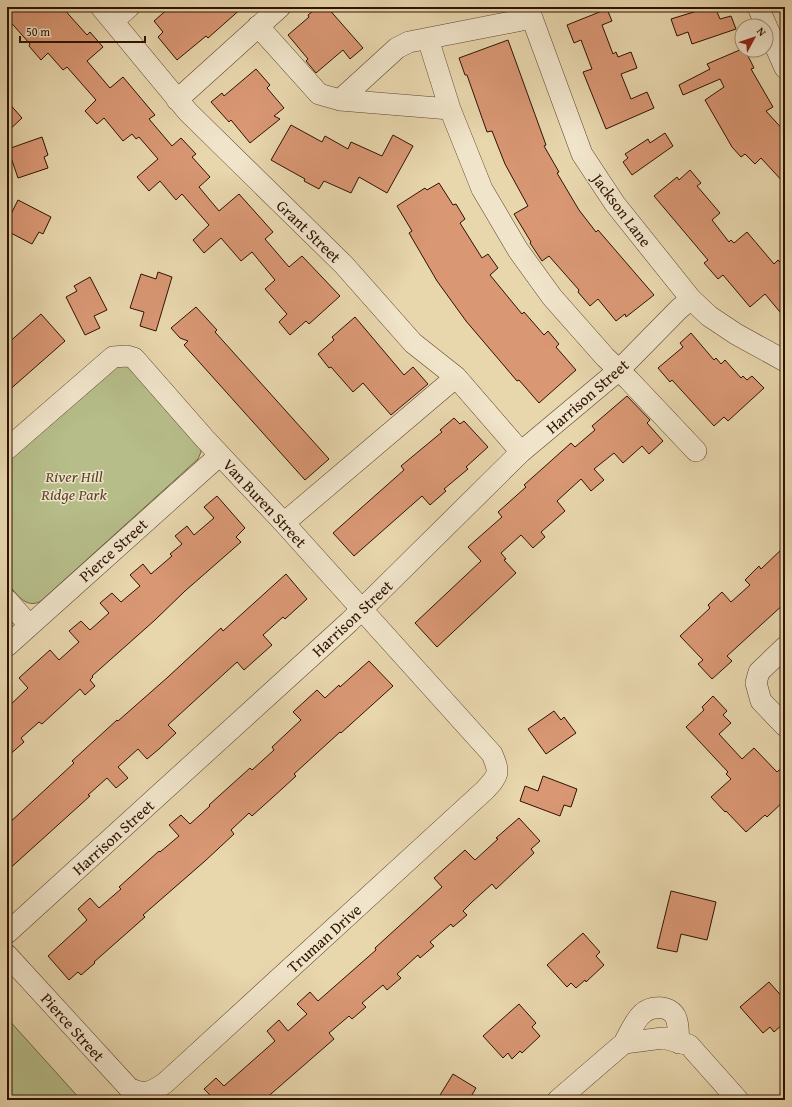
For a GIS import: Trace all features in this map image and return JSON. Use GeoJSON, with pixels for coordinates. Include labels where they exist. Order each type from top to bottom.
{"type":"FeatureCollection","features":[{"type":"Feature","properties":{"kind":"street"},"geometry":{"type":"LineString","coordinates":[[107,14],[128,7]]}},
{"type":"Feature","properties":{"kind":"street"},"geometry":{"type":"LineString","coordinates":[[758,7],[785,68]]}},
{"type":"Feature","properties":{"kind":"street"},"geometry":{"type":"LineString","coordinates":[[340,100],[397,48],[409,42],[428,39],[530,12]]}},
{"type":"Feature","properties":{"kind":"street","name":"Jackson Lane"},"geometry":{"type":"LineString","coordinates":[[530,12],[582,154],[615,204],[691,299],[709,316],[736,334],[785,361]]}},
{"type":"Feature","properties":{"kind":"street"},"geometry":{"type":"LineString","coordinates":[[177,100],[270,13],[319,94],[340,100],[450,109]]}},
{"type":"Feature","properties":{"kind":"street","name":"Grant Street"},"geometry":{"type":"LineString","coordinates":[[107,14],[188,112],[344,265],[414,343],[456,377],[520,452]]}},
{"type":"Feature","properties":{"kind":"street"},"geometry":{"type":"LineString","coordinates":[[428,39],[450,109],[482,189],[518,250],[552,297],[696,451]]}},
{"type":"Feature","properties":{"kind":"street","name":"Harrison Street"},"geometry":{"type":"LineString","coordinates":[[7,933],[362,609],[520,452],[619,370],[679,309],[691,299]]}},
{"type":"Feature","properties":{"kind":"street","name":"Van Buren Street"},"geometry":{"type":"LineString","coordinates":[[7,449],[113,357],[127,356],[134,358],[220,455],[284,523],[492,754],[497,766],[497,772]]}},
{"type":"Feature","properties":{"kind":"street"},"geometry":{"type":"LineString","coordinates":[[284,523],[456,377]]}},
{"type":"Feature","properties":{"kind":"street","name":"Pierce Street"},"geometry":{"type":"LineString","coordinates":[[7,646],[220,455]]}},
{"type":"Feature","properties":{"kind":"street"},"geometry":{"type":"LineString","coordinates":[[7,600],[29,625]]}},
{"type":"Feature","properties":{"kind":"street"},"geometry":{"type":"LineString","coordinates":[[785,647],[759,672],[756,683],[761,701],[785,726]]}},
{"type":"Feature","properties":{"kind":"street","name":"Truman Drive"},"geometry":{"type":"LineString","coordinates":[[142,1093],[150,1093],[165,1083],[485,790],[495,780],[497,772]]}},
{"type":"Feature","properties":{"kind":"street","name":"Pierce Street"},"geometry":{"type":"LineString","coordinates":[[7,955],[129,1088],[142,1093]]}},
{"type":"Feature","properties":{"kind":"street"},"geometry":{"type":"LineString","coordinates":[[558,1100],[624,1043],[642,1013],[654,1008],[662,1008],[671,1011],[676,1018],[671,1041]]}},
{"type":"Feature","properties":{"kind":"street"},"geometry":{"type":"LineString","coordinates":[[624,1043],[671,1041],[689,1045],[738,1100]]}},
{"type":"Feature","properties":{"kind":"green space","name":"River Hill Ridge Park"},"geometry":{"type":"Polygon","coordinates":[[[129,364],[201,448],[198,459],[41,601],[36,603],[26,602],[7,583],[7,461],[110,369],[129,364]]]}},
{"type":"Feature","properties":{"kind":"green space"},"geometry":{"type":"Polygon","coordinates":[[[7,1018],[81,1100],[7,1100],[7,1018]]]}},
{"type":"Feature","properties":{"kind":"building"},"geometry":{"type":"Polygon","coordinates":[[[7,7],[62,7],[87,35],[90,32],[103,47],[87,61],[110,88],[123,77],[155,115],[149,119],[172,146],[181,138],[196,154],[192,157],[210,177],[199,187],[219,211],[239,194],[273,232],[265,239],[289,267],[302,256],[340,296],[309,324],[306,321],[290,335],[279,322],[287,314],[265,289],[275,280],[252,252],[241,261],[221,238],[204,253],[193,240],[209,225],[182,194],[176,200],[160,181],[149,191],[137,177],[158,159],[139,137],[136,139],[132,134],[123,141],[104,118],[97,124],[85,111],[96,100],[67,67],[63,70],[48,53],[41,60],[29,46],[30,44],[7,18],[7,7]]]}},
{"type":"Feature","properties":{"kind":"building"},"geometry":{"type":"Polygon","coordinates":[[[170,7],[243,7],[208,38],[206,36],[177,60],[158,37],[163,32],[154,21],[170,7]]]}},
{"type":"Feature","properties":{"kind":"building"},"geometry":{"type":"Polygon","coordinates":[[[318,7],[327,7],[363,48],[350,59],[343,50],[316,73],[306,61],[308,59],[288,35],[318,7]]]}},
{"type":"Feature","properties":{"kind":"building"},"geometry":{"type":"Polygon","coordinates":[[[696,7],[715,7],[720,19],[731,16],[734,24],[734,30],[692,44],[688,32],[677,36],[671,19],[697,11],[696,7]]]}},
{"type":"Feature","properties":{"kind":"building"},"geometry":{"type":"Polygon","coordinates":[[[607,9],[612,21],[602,25],[613,54],[616,52],[618,57],[631,52],[637,68],[621,74],[631,99],[647,92],[654,108],[606,129],[583,72],[592,69],[581,40],[574,43],[567,25],[607,9]]]}},
{"type":"Feature","properties":{"kind":"building"},"geometry":{"type":"Polygon","coordinates":[[[508,40],[546,145],[544,146],[559,172],[557,173],[579,210],[596,232],[598,230],[654,295],[626,317],[625,314],[616,321],[598,299],[590,306],[578,292],[579,290],[549,256],[542,261],[514,214],[528,206],[505,164],[492,131],[487,132],[467,75],[465,75],[459,58],[508,40]]]}},
{"type":"Feature","properties":{"kind":"building"},"geometry":{"type":"Polygon","coordinates":[[[734,52],[734,58],[749,58],[754,68],[751,69],[773,107],[766,111],[785,132],[785,184],[761,158],[755,164],[745,154],[741,157],[732,147],[705,100],[724,87],[720,79],[683,95],[679,85],[710,69],[707,64],[734,52]]]}},
{"type":"Feature","properties":{"kind":"building"},"geometry":{"type":"Polygon","coordinates":[[[256,69],[270,85],[267,88],[284,108],[274,116],[280,119],[250,143],[231,120],[229,122],[211,102],[222,93],[224,96],[256,69]]]}},
{"type":"Feature","properties":{"kind":"building"},"geometry":{"type":"Polygon","coordinates":[[[7,101],[22,118],[7,132],[7,101]]]}},
{"type":"Feature","properties":{"kind":"building"},"geometry":{"type":"Polygon","coordinates":[[[291,125],[322,142],[325,136],[348,149],[351,142],[382,156],[393,135],[413,146],[387,193],[359,177],[351,193],[324,181],[319,189],[304,181],[305,179],[271,160],[291,125]]]}},
{"type":"Feature","properties":{"kind":"building"},"geometry":{"type":"Polygon","coordinates":[[[665,133],[673,146],[632,175],[623,162],[628,158],[625,154],[648,139],[650,143],[665,133]]]}},
{"type":"Feature","properties":{"kind":"building"},"geometry":{"type":"Polygon","coordinates":[[[42,137],[48,155],[44,157],[48,168],[18,178],[8,149],[42,137]]]}},
{"type":"Feature","properties":{"kind":"building"},"geometry":{"type":"Polygon","coordinates":[[[690,170],[701,183],[697,186],[720,213],[712,220],[729,242],[731,240],[734,243],[747,232],[774,264],[778,260],[785,268],[785,318],[765,294],[750,307],[723,275],[718,279],[704,263],[708,260],[654,196],[677,177],[679,180],[690,170]]]}},
{"type":"Feature","properties":{"kind":"building"},"geometry":{"type":"Polygon","coordinates":[[[439,183],[453,205],[456,204],[465,219],[460,223],[482,258],[488,254],[498,268],[490,275],[522,314],[524,312],[544,335],[548,331],[559,344],[556,347],[576,370],[539,403],[519,380],[517,381],[466,321],[437,281],[409,233],[412,231],[397,206],[425,188],[427,190],[439,183]]]}},
{"type":"Feature","properties":{"kind":"building"},"geometry":{"type":"Polygon","coordinates":[[[18,200],[51,217],[43,234],[39,232],[32,244],[7,231],[7,222],[18,200]]]}},
{"type":"Feature","properties":{"kind":"building"},"geometry":{"type":"Polygon","coordinates":[[[158,272],[172,277],[156,331],[140,326],[144,312],[130,308],[141,274],[156,279],[158,272]]]}},
{"type":"Feature","properties":{"kind":"building"},"geometry":{"type":"Polygon","coordinates":[[[90,277],[107,310],[94,316],[100,328],[85,335],[66,297],[77,291],[74,286],[90,277]]]}},
{"type":"Feature","properties":{"kind":"building"},"geometry":{"type":"Polygon","coordinates":[[[196,307],[217,330],[215,332],[329,459],[305,480],[184,345],[188,341],[180,338],[171,328],[196,307]]]}},
{"type":"Feature","properties":{"kind":"building"},"geometry":{"type":"Polygon","coordinates":[[[41,314],[65,341],[7,392],[7,344],[41,314]]]}},
{"type":"Feature","properties":{"kind":"building"},"geometry":{"type":"Polygon","coordinates":[[[355,317],[404,375],[413,367],[428,384],[391,415],[363,383],[353,392],[331,367],[329,368],[318,354],[334,340],[332,337],[355,317]]]}},
{"type":"Feature","properties":{"kind":"building"},"geometry":{"type":"Polygon","coordinates":[[[691,333],[714,360],[716,358],[721,364],[725,360],[741,378],[743,376],[747,380],[752,376],[764,388],[728,421],[724,417],[714,426],[672,380],[670,382],[658,368],[683,347],[680,343],[691,333]]]}},
{"type":"Feature","properties":{"kind":"building"},"geometry":{"type":"Polygon","coordinates":[[[627,396],[650,420],[647,423],[663,441],[649,454],[642,446],[623,463],[614,453],[594,469],[604,480],[591,491],[581,479],[557,501],[565,511],[541,532],[545,537],[533,548],[521,535],[501,553],[506,559],[504,560],[516,573],[437,647],[415,623],[481,561],[468,547],[502,517],[498,512],[526,487],[524,485],[571,443],[575,447],[595,430],[592,426],[627,396]]]}},
{"type":"Feature","properties":{"kind":"building"},"geometry":{"type":"Polygon","coordinates":[[[454,418],[460,424],[464,421],[488,447],[466,467],[468,469],[444,489],[446,491],[430,505],[422,496],[354,556],[333,533],[404,470],[401,466],[442,432],[440,430],[454,418]]]}},
{"type":"Feature","properties":{"kind":"building"},"geometry":{"type":"Polygon","coordinates":[[[217,496],[245,528],[236,537],[241,542],[92,676],[93,677],[90,680],[95,686],[85,695],[80,689],[42,724],[39,722],[21,738],[24,742],[7,757],[7,708],[28,688],[19,678],[50,650],[59,660],[79,642],[69,631],[81,621],[90,630],[109,613],[100,603],[112,593],[121,602],[140,586],[130,575],[143,564],[151,574],[172,556],[170,554],[182,544],[175,536],[187,526],[194,535],[214,518],[204,507],[217,496]]]}},
{"type":"Feature","properties":{"kind":"building"},"geometry":{"type":"Polygon","coordinates":[[[785,546],[785,603],[727,656],[732,661],[712,679],[698,664],[703,660],[680,636],[710,608],[708,605],[722,592],[731,602],[750,585],[745,580],[759,566],[761,569],[785,546]]]}},
{"type":"Feature","properties":{"kind":"building"},"geometry":{"type":"Polygon","coordinates":[[[286,574],[307,599],[285,619],[283,617],[263,635],[272,645],[244,670],[237,662],[168,725],[176,733],[159,749],[147,759],[138,749],[118,767],[128,778],[116,788],[107,778],[88,795],[90,796],[7,871],[7,825],[74,763],[72,761],[117,720],[118,721],[168,677],[221,628],[223,631],[286,574]]]}},
{"type":"Feature","properties":{"kind":"building"},"geometry":{"type":"Polygon","coordinates":[[[369,661],[393,686],[294,774],[296,776],[252,816],[249,813],[231,830],[234,834],[143,915],[145,917],[94,962],[95,963],[81,975],[78,972],[69,980],[48,956],[87,920],[78,909],[90,898],[99,908],[121,889],[119,887],[159,851],[160,852],[179,836],[169,825],[181,815],[190,824],[250,768],[252,770],[274,750],[272,747],[301,720],[293,712],[317,690],[325,698],[339,685],[340,687],[369,661]]]}},
{"type":"Feature","properties":{"kind":"building"},"geometry":{"type":"Polygon","coordinates":[[[713,696],[727,711],[723,715],[731,723],[719,734],[742,759],[754,748],[777,772],[785,765],[785,800],[767,817],[765,815],[746,832],[711,797],[731,779],[726,774],[728,772],[686,727],[704,710],[702,707],[713,696]]]}},
{"type":"Feature","properties":{"kind":"building"},"geometry":{"type":"Polygon","coordinates":[[[554,711],[561,720],[564,717],[576,733],[546,754],[528,729],[554,711]]]}},
{"type":"Feature","properties":{"kind":"building"},"geometry":{"type":"Polygon","coordinates":[[[543,776],[577,789],[571,807],[564,805],[560,816],[520,801],[525,786],[538,791],[543,776]]]}},
{"type":"Feature","properties":{"kind":"building"},"geometry":{"type":"Polygon","coordinates":[[[519,818],[540,841],[531,849],[534,853],[496,889],[492,884],[472,902],[463,911],[467,915],[453,927],[451,924],[430,942],[434,946],[420,958],[418,955],[397,974],[401,978],[387,990],[383,985],[362,1003],[366,1007],[352,1019],[349,1016],[329,1033],[334,1039],[264,1100],[209,1100],[212,1097],[204,1089],[216,1078],[224,1086],[275,1041],[267,1031],[279,1020],[288,1031],[307,1014],[297,1004],[310,992],[318,1001],[376,950],[375,948],[442,887],[434,878],[465,850],[475,860],[498,839],[496,838],[519,818]]]}},
{"type":"Feature","properties":{"kind":"building"},"geometry":{"type":"Polygon","coordinates":[[[671,891],[716,902],[707,940],[681,934],[677,952],[657,948],[671,891]]]}},
{"type":"Feature","properties":{"kind":"building"},"geometry":{"type":"Polygon","coordinates":[[[583,933],[600,952],[596,956],[604,965],[586,982],[585,980],[576,988],[571,983],[567,987],[547,965],[583,933]]]}},
{"type":"Feature","properties":{"kind":"building"},"geometry":{"type":"Polygon","coordinates":[[[769,982],[785,1000],[785,1022],[774,1032],[770,1027],[763,1033],[740,1007],[769,982]]]}},
{"type":"Feature","properties":{"kind":"building"},"geometry":{"type":"Polygon","coordinates":[[[519,1004],[536,1023],[532,1027],[540,1036],[522,1053],[520,1051],[512,1059],[508,1053],[503,1058],[483,1036],[519,1004]]]}},
{"type":"Feature","properties":{"kind":"building"},"geometry":{"type":"Polygon","coordinates":[[[453,1074],[476,1088],[469,1100],[437,1100],[453,1074]]]}}]}
